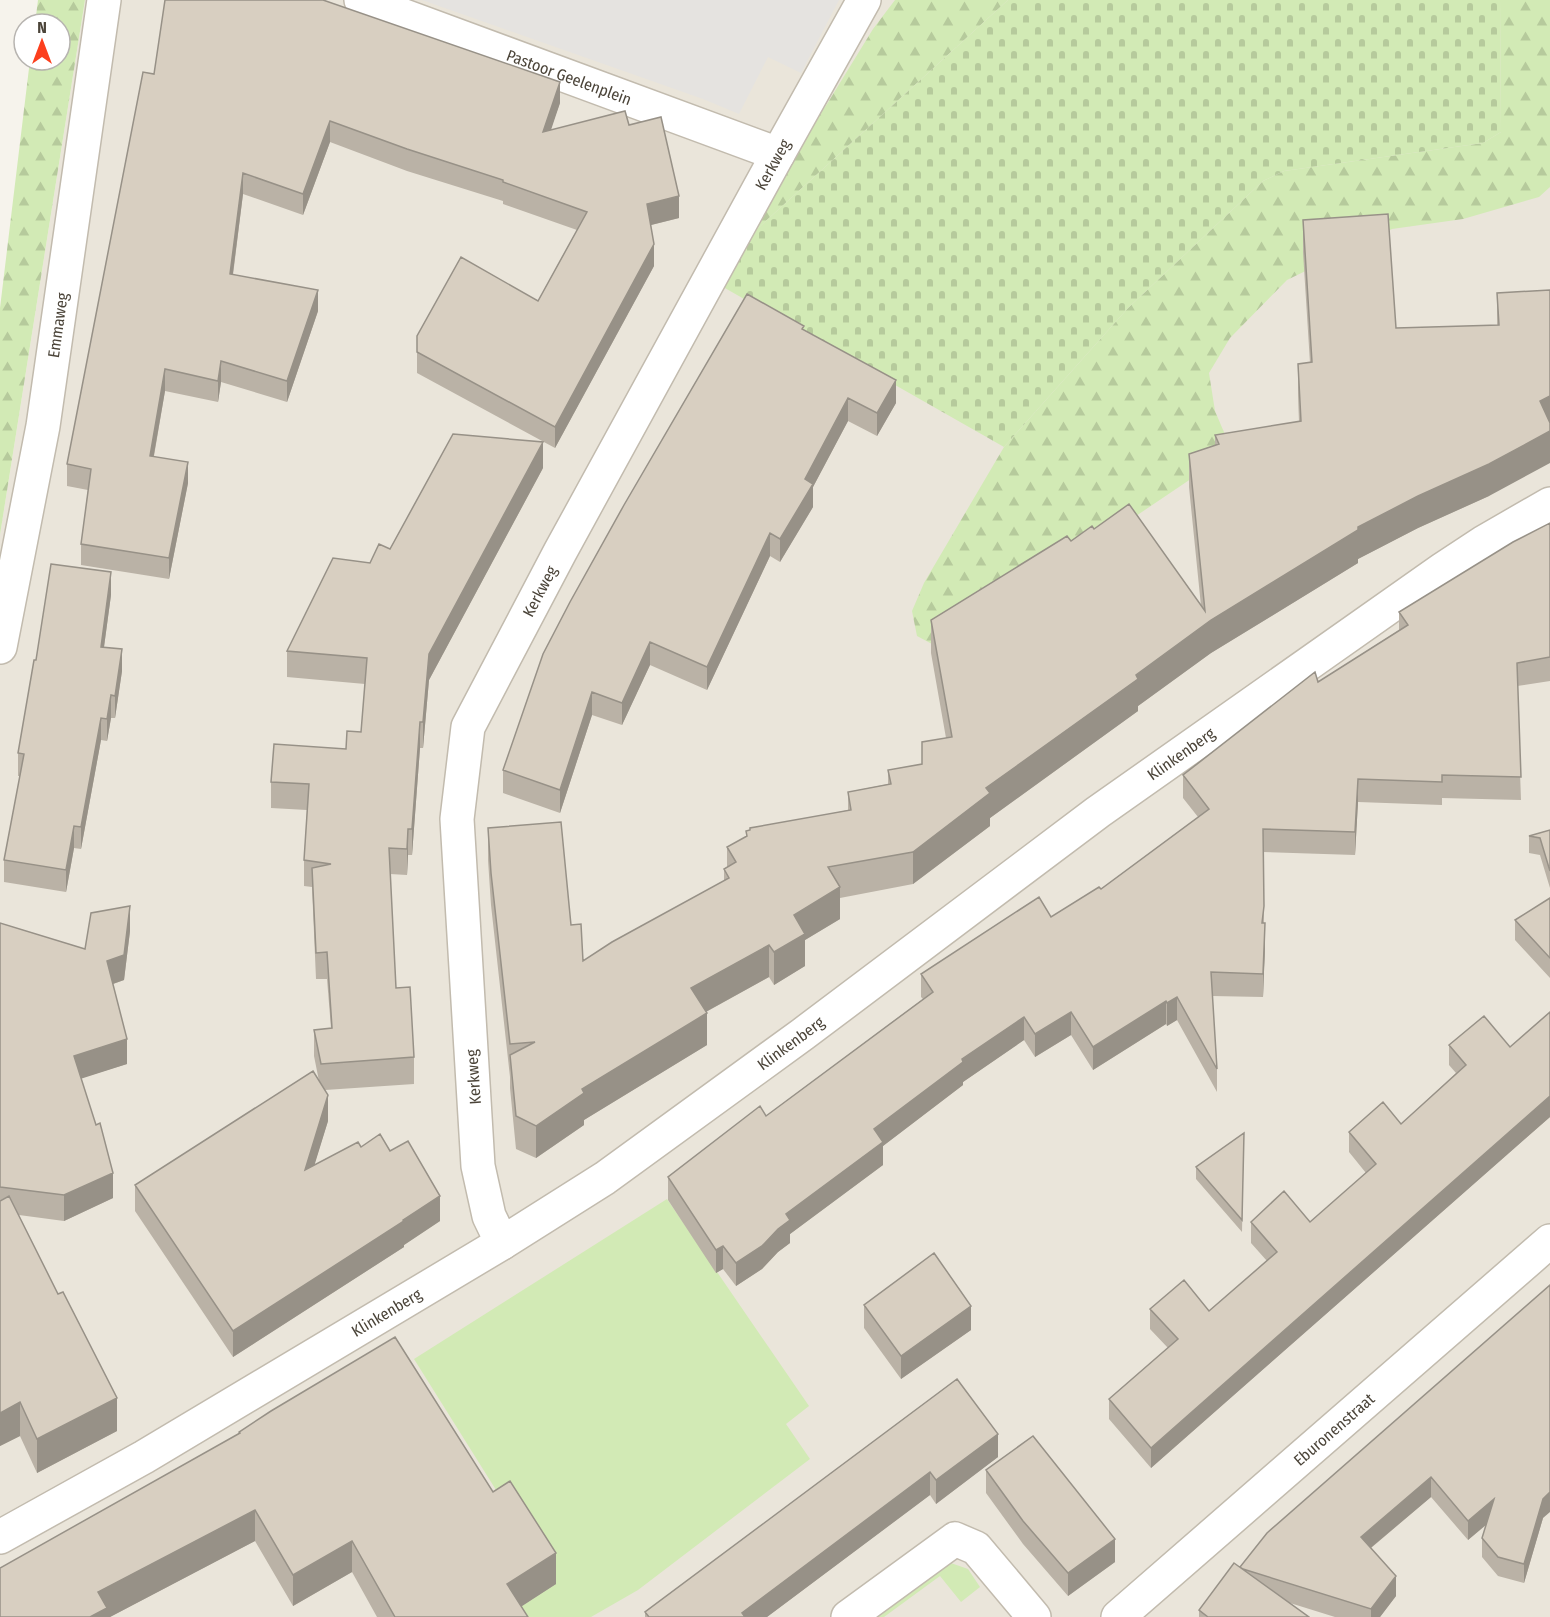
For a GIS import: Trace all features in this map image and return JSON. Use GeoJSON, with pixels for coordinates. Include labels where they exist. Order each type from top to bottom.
{"type":"FeatureCollection","features":[{"type":"Feature","properties":{"kind":"street","name":"Emmaweg"},"geometry":{"type":"LineString","coordinates":[[0,647],[42,426],[104,0]]}},
{"type":"Feature","properties":{"kind":"street","name":"Pastoor Geelenplein"},"geometry":{"type":"LineString","coordinates":[[361,0],[778,154]]}},
{"type":"Feature","properties":{"kind":"street","name":"Kerkweg"},"geometry":{"type":"LineString","coordinates":[[502,1243],[489,1216],[478,1166],[457,819],[468,727],[560,552],[864,0]]}},
{"type":"Feature","properties":{"kind":"street","name":"Klinkenberg"},"geometry":{"type":"LineString","coordinates":[[0,1537],[144,1457],[502,1243],[605,1178],[803,1034],[1098,812],[1399,598],[1484,542],[1550,504]]}},
{"type":"Feature","properties":{"kind":"street","name":"Eburonenstraat"},"geometry":{"type":"LineString","coordinates":[[1118,1617],[1550,1241]]}},
{"type":"Feature","properties":{"kind":"street"},"geometry":{"type":"LineString","coordinates":[[848,1617],[955,1539],[976,1548],[1034,1617]]}},
{"type":"Feature","properties":{"kind":"shaded area"},"geometry":{"type":"Polygon","coordinates":[[[85,0],[1550,0],[1550,1617],[0,1617],[0,535],[85,0]]]}},
{"type":"Feature","properties":{"kind":"shaded area"},"geometry":{"type":"Polygon","coordinates":[[[422,0],[839,0],[801,73],[768,57],[739,114],[703,99],[422,0]]]}},
{"type":"Feature","properties":{"kind":"green space"},"geometry":{"type":"Polygon","coordinates":[[[38,0],[85,0],[0,535],[0,308],[29,72],[72,72],[72,12],[36,12],[38,0]]]}},
{"type":"Feature","properties":{"kind":"green space"},"geometry":{"type":"Polygon","coordinates":[[[895,0],[1008,0],[745,240],[775,180],[827,104],[873,29],[895,0]]]}},
{"type":"Feature","properties":{"kind":"green space"},"geometry":{"type":"Polygon","coordinates":[[[1008,0],[1500,0],[1501,132],[1483,143],[1284,171],[1263,181],[1128,308],[1004,447],[723,287],[745,240],[1008,0]]]}},
{"type":"Feature","properties":{"kind":"green space"},"geometry":{"type":"Polygon","coordinates":[[[1500,0],[1550,0],[1550,187],[1539,197],[1463,219],[1392,229],[1287,280],[1230,338],[1209,373],[1215,411],[1229,444],[1216,462],[1053,572],[932,644],[917,636],[912,611],[924,583],[1004,447],[1128,308],[1263,181],[1284,171],[1483,143],[1501,132],[1500,0]]]}},
{"type":"Feature","properties":{"kind":"green space"},"geometry":{"type":"Polygon","coordinates":[[[667,1199],[809,1406],[786,1424],[810,1459],[638,1590],[591,1617],[508,1617],[555,1584],[414,1359],[667,1199]]]}},
{"type":"Feature","properties":{"kind":"green space"},"geometry":{"type":"Polygon","coordinates":[[[948,1562],[968,1569],[980,1587],[961,1602],[940,1576],[884,1617],[864,1617],[948,1562]]]}},
{"type":"Feature","properties":{"kind":"building"},"geometry":{"type":"Polygon","coordinates":[[[165,0],[323,0],[560,82],[543,132],[625,111],[629,125],[661,117],[679,196],[647,204],[654,244],[555,427],[417,352],[417,336],[461,257],[538,301],[587,212],[503,182],[503,180],[330,121],[303,194],[243,173],[230,274],[318,290],[287,381],[221,361],[218,381],[165,369],[150,456],[188,462],[169,558],[81,544],[91,469],[67,464],[143,72],[154,74],[165,0]]]}},
{"type":"Feature","properties":{"kind":"building"},"geometry":{"type":"Polygon","coordinates":[[[1388,214],[1396,328],[1499,325],[1497,293],[1550,290],[1550,396],[1540,401],[1550,423],[1550,431],[1489,464],[1418,496],[1358,527],[1358,530],[1211,620],[1136,675],[1138,679],[986,788],[990,793],[913,852],[828,867],[840,887],[794,915],[805,934],[774,952],[769,945],[691,988],[707,1013],[582,1089],[584,1093],[536,1126],[516,1116],[510,1055],[535,1042],[510,1044],[488,828],[561,822],[571,925],[581,924],[583,961],[612,942],[729,878],[724,869],[736,862],[727,847],[747,836],[746,831],[750,828],[851,810],[848,792],[891,784],[888,770],[922,764],[922,742],[952,737],[931,620],[1067,536],[1071,541],[1092,526],[1094,529],[1129,504],[1205,611],[1189,454],[1219,444],[1215,435],[1301,421],[1298,364],[1312,362],[1303,220],[1388,214]]]}},
{"type":"Feature","properties":{"kind":"building"},"geometry":{"type":"Polygon","coordinates":[[[747,294],[804,326],[802,329],[896,380],[877,413],[848,398],[805,479],[813,484],[780,539],[770,533],[707,667],[650,642],[622,703],[592,692],[560,790],[503,770],[543,654],[624,505],[747,294]]]}},
{"type":"Feature","properties":{"kind":"building"},"geometry":{"type":"Polygon","coordinates":[[[453,434],[543,442],[429,654],[423,722],[420,722],[412,829],[408,829],[407,849],[389,848],[396,988],[410,987],[414,1057],[321,1064],[314,1030],[332,1028],[327,952],[316,953],[312,868],[331,864],[304,860],[309,784],[271,782],[274,744],[346,749],[347,731],[361,732],[367,658],[287,651],[333,558],[370,563],[379,544],[390,549],[453,434]]]}},
{"type":"Feature","properties":{"kind":"building"},"geometry":{"type":"Polygon","coordinates":[[[1550,523],[1550,657],[1517,663],[1521,777],[1442,775],[1442,782],[1358,779],[1355,832],[1263,829],[1264,906],[1262,923],[1265,923],[1263,974],[1211,972],[1217,1069],[1177,997],[1167,1003],[1166,1001],[1093,1047],[1071,1012],[1035,1034],[1024,1017],[962,1059],[963,1062],[874,1129],[883,1142],[786,1214],[790,1220],[762,1246],[736,1263],[723,1246],[716,1250],[668,1177],[760,1106],[766,1116],[933,992],[921,974],[1039,897],[1051,917],[1099,887],[1101,889],[1209,809],[1183,775],[1315,672],[1318,682],[1408,625],[1399,612],[1513,542],[1550,523]]]}},
{"type":"Feature","properties":{"kind":"building"},"geometry":{"type":"Polygon","coordinates":[[[51,564],[111,572],[101,647],[122,649],[115,696],[111,695],[107,719],[101,718],[81,827],[74,826],[66,870],[4,860],[24,754],[18,753],[51,564]]]}},
{"type":"Feature","properties":{"kind":"building"},"geometry":{"type":"Polygon","coordinates":[[[1550,830],[1550,871],[1540,838],[1529,836],[1550,830]]]}},
{"type":"Feature","properties":{"kind":"building"},"geometry":{"type":"Polygon","coordinates":[[[1550,898],[1550,958],[1515,920],[1550,898]]]}},
{"type":"Feature","properties":{"kind":"building"},"geometry":{"type":"Polygon","coordinates":[[[130,906],[124,955],[107,961],[127,1039],[74,1056],[96,1125],[100,1123],[113,1173],[64,1195],[0,1187],[0,923],[85,949],[91,913],[130,906]]]}},
{"type":"Feature","properties":{"kind":"building"},"geometry":{"type":"Polygon","coordinates":[[[1550,1012],[1550,1096],[1151,1448],[1109,1399],[1178,1339],[1150,1309],[1184,1280],[1209,1311],[1277,1252],[1251,1222],[1284,1191],[1310,1222],[1376,1164],[1349,1132],[1383,1102],[1401,1124],[1466,1065],[1449,1045],[1484,1016],[1510,1047],[1550,1012]]]}},
{"type":"Feature","properties":{"kind":"building"},"geometry":{"type":"Polygon","coordinates":[[[313,1071],[328,1095],[305,1170],[358,1142],[361,1147],[380,1134],[390,1151],[408,1141],[440,1196],[233,1331],[135,1185],[313,1071]]]}},
{"type":"Feature","properties":{"kind":"building"},"geometry":{"type":"Polygon","coordinates":[[[1244,1133],[1242,1220],[1196,1167],[1244,1133]]]}},
{"type":"Feature","properties":{"kind":"building"},"geometry":{"type":"Polygon","coordinates":[[[9,1196],[58,1294],[63,1292],[117,1398],[37,1439],[20,1402],[0,1413],[0,1201],[9,1196]]]}},
{"type":"Feature","properties":{"kind":"building"},"geometry":{"type":"Polygon","coordinates":[[[934,1253],[971,1306],[901,1356],[864,1305],[934,1253]]]}},
{"type":"Feature","properties":{"kind":"building"},"geometry":{"type":"Polygon","coordinates":[[[1550,1285],[1550,1492],[1543,1499],[1524,1564],[1498,1557],[1482,1538],[1494,1499],[1468,1521],[1431,1477],[1361,1537],[1396,1576],[1371,1609],[1240,1567],[1267,1533],[1550,1285]]]}},
{"type":"Feature","properties":{"kind":"building"},"geometry":{"type":"Polygon","coordinates":[[[395,1337],[493,1492],[510,1481],[556,1553],[507,1584],[528,1617],[395,1617],[352,1541],[293,1575],[255,1510],[98,1592],[107,1608],[90,1617],[0,1617],[0,1568],[240,1433],[271,1411],[395,1337]]]}},
{"type":"Feature","properties":{"kind":"building"},"geometry":{"type":"Polygon","coordinates":[[[957,1379],[998,1434],[936,1480],[930,1472],[742,1613],[745,1617],[649,1617],[645,1612],[957,1379]]]}},
{"type":"Feature","properties":{"kind":"building"},"geometry":{"type":"Polygon","coordinates":[[[1033,1436],[1115,1539],[1068,1573],[1023,1521],[986,1470],[1033,1436]]]}},
{"type":"Feature","properties":{"kind":"building"},"geometry":{"type":"Polygon","coordinates":[[[1234,1563],[1309,1617],[1208,1617],[1199,1610],[1234,1563]]]}}]}
